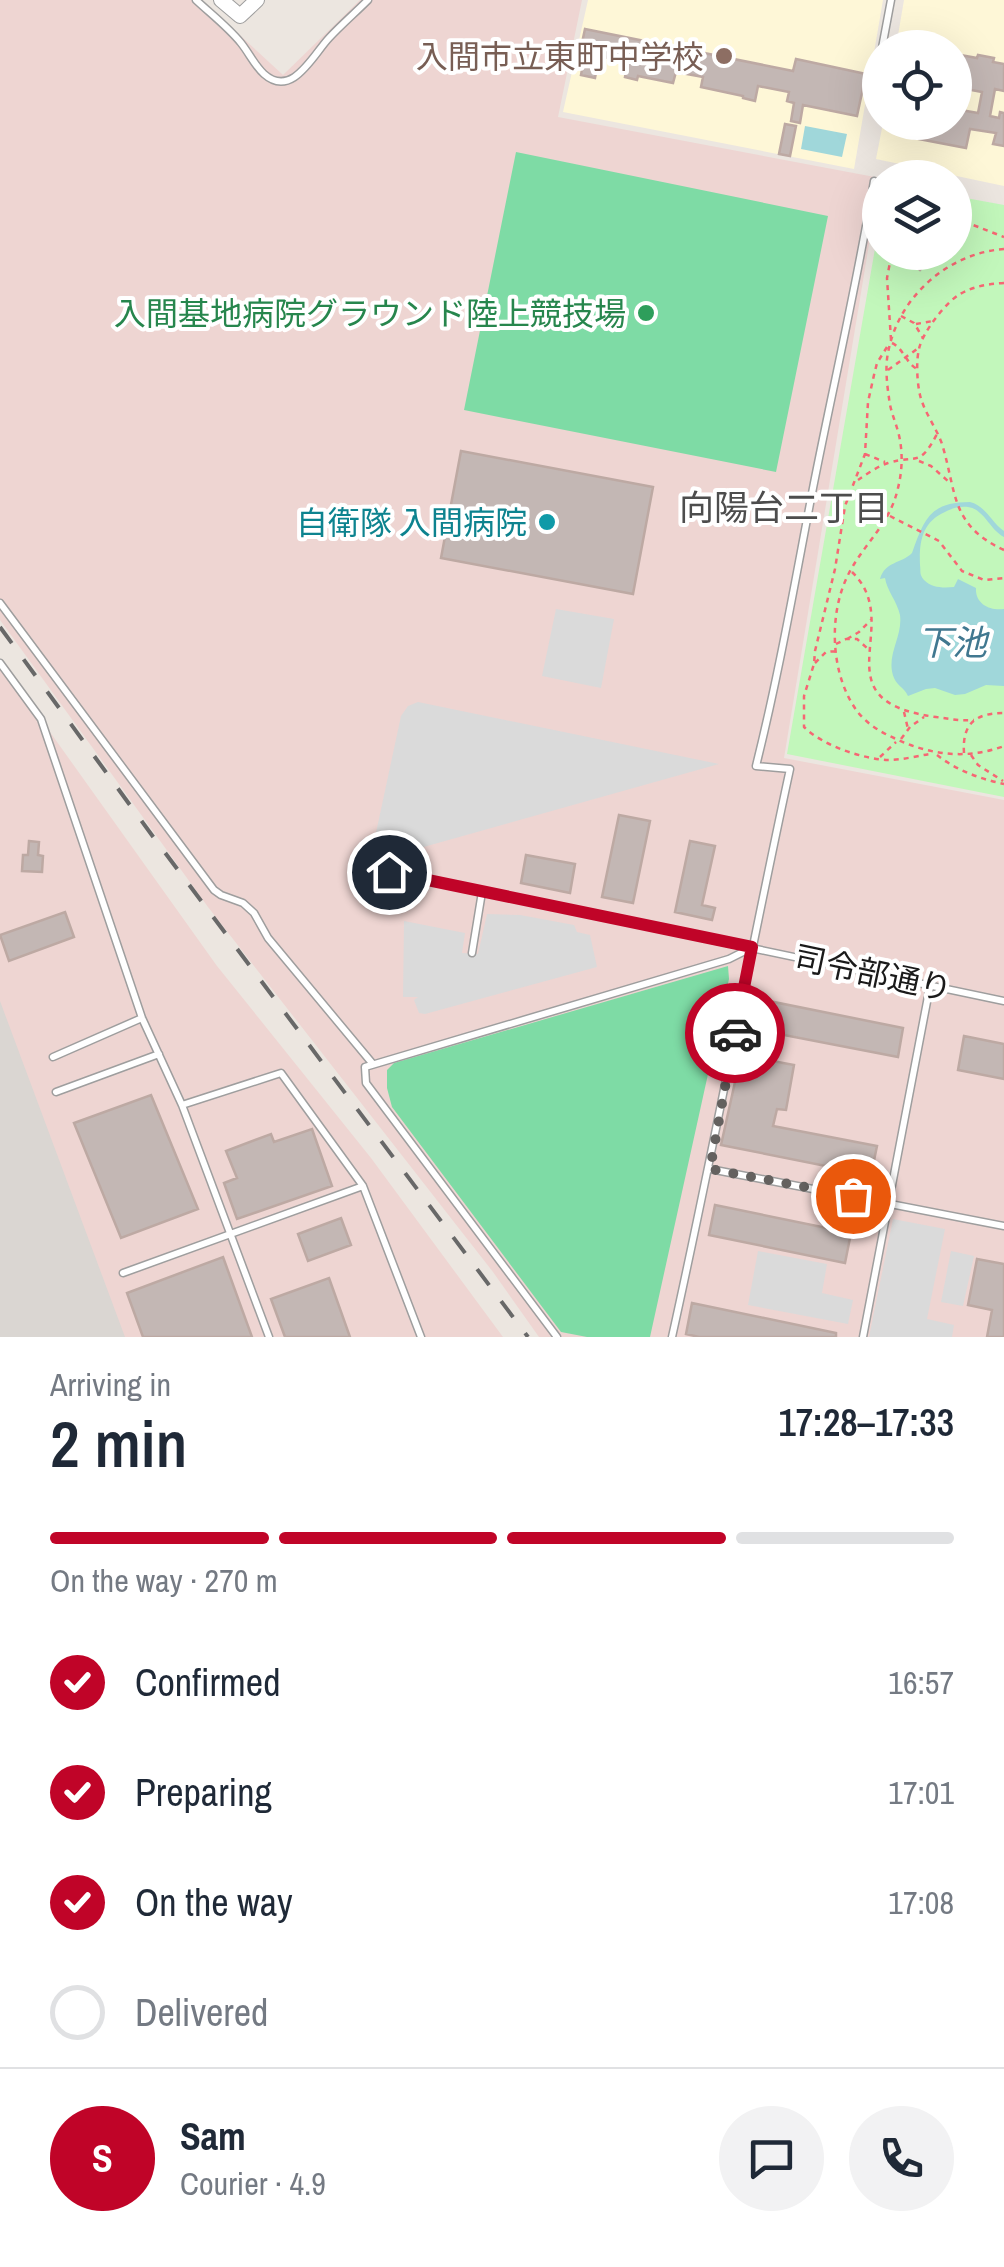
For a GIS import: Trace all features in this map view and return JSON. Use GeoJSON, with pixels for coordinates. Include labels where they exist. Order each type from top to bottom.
{"type":"FeatureCollection","features":[{"type":"Feature","properties":{"kind":"street"},"geometry":{"type":"LineString","coordinates":[[220,0],[240,16],[257,0]]}},
{"type":"Feature","properties":{"kind":"lane"},"geometry":{"type":"LineString","coordinates":[[196,0],[238,40],[263,73],[273,80],[286,81],[306,68],[327,40],[368,0]]}},
{"type":"Feature","properties":{"kind":"lane"},"geometry":{"type":"LineString","coordinates":[[885,30],[891,0]]}},
{"type":"Feature","properties":{"kind":"lane"},"geometry":{"type":"LineString","coordinates":[[672,1337],[790,770],[756,766],[774,696],[862,252]]}},
{"type":"Feature","properties":{"kind":"lane"},"geometry":{"type":"LineString","coordinates":[[0,603],[214,890],[243,903],[254,913],[268,938],[372,1063]]}},
{"type":"Feature","properties":{"kind":"lane"},"geometry":{"type":"LineString","coordinates":[[0,663],[40,718],[142,1018],[182,1105],[268,1337]]}},
{"type":"Feature","properties":{"kind":"lane","name":"司令部通り"},"geometry":{"type":"LineString","coordinates":[[389,872],[1004,1000]]}},
{"type":"Feature","properties":{"kind":"lane"},"geometry":{"type":"LineString","coordinates":[[472,953],[482,892]]}},
{"type":"Feature","properties":{"kind":"lane"},"geometry":{"type":"LineString","coordinates":[[557,1337],[366,1082],[365,1067],[729,959],[752,947]]}},
{"type":"Feature","properties":{"kind":"lane"},"geometry":{"type":"LineString","coordinates":[[863,1337],[930,986]]}},
{"type":"Feature","properties":{"kind":"lane"},"geometry":{"type":"LineString","coordinates":[[53,1057],[142,1018]]}},
{"type":"Feature","properties":{"kind":"lane"},"geometry":{"type":"LineString","coordinates":[[56,1092],[158,1054]]}},
{"type":"Feature","properties":{"kind":"lane"},"geometry":{"type":"LineString","coordinates":[[182,1105],[281,1073],[364,1186],[422,1337]]}},
{"type":"Feature","properties":{"kind":"lane"},"geometry":{"type":"LineString","coordinates":[[710,1169],[1004,1226]]}},
{"type":"Feature","properties":{"kind":"lane"},"geometry":{"type":"LineString","coordinates":[[123,1273],[364,1186]]}},
{"type":"Feature","properties":{"kind":"path"},"geometry":{"type":"LineString","coordinates":[[972,225],[1004,237]]}},
{"type":"Feature","properties":{"kind":"path"},"geometry":{"type":"LineString","coordinates":[[1004,248],[973,254],[941,271],[901,316],[887,354],[889,400],[901,444],[898,488],[890,516],[850,570],[835,627],[842,678],[858,712],[870,724],[979,778],[1004,783]]}},
{"type":"Feature","properties":{"kind":"path"},"geometry":{"type":"LineString","coordinates":[[888,270],[891,342],[874,374],[865,454],[845,506],[836,569],[804,696],[804,727],[839,749],[888,760],[934,753],[971,754],[1004,746]]}},
{"type":"Feature","properties":{"kind":"path"},"geometry":{"type":"LineString","coordinates":[[888,370],[918,348],[934,321],[961,293],[984,284],[1004,283]]}},
{"type":"Feature","properties":{"kind":"path"},"geometry":{"type":"LineString","coordinates":[[901,316],[915,324],[923,339]]}},
{"type":"Feature","properties":{"kind":"path"},"geometry":{"type":"LineString","coordinates":[[915,324],[934,321]]}},
{"type":"Feature","properties":{"kind":"path"},"geometry":{"type":"LineString","coordinates":[[891,342],[918,370]]}},
{"type":"Feature","properties":{"kind":"path"},"geometry":{"type":"LineString","coordinates":[[918,348],[920,393],[938,433],[960,511],[983,540],[1004,550]]}},
{"type":"Feature","properties":{"kind":"path"},"geometry":{"type":"LineString","coordinates":[[916,460],[938,433]]}},
{"type":"Feature","properties":{"kind":"path"},"geometry":{"type":"LineString","coordinates":[[865,454],[886,463]]}},
{"type":"Feature","properties":{"kind":"path"},"geometry":{"type":"LineString","coordinates":[[855,483],[886,463],[916,460],[931,466],[950,483]]}},
{"type":"Feature","properties":{"kind":"path"},"geometry":{"type":"LineString","coordinates":[[890,516],[944,546],[962,571],[984,580],[1004,578]]}},
{"type":"Feature","properties":{"kind":"path"},"geometry":{"type":"LineString","coordinates":[[850,570],[864,585],[872,618],[868,649],[870,676],[877,693],[904,711],[957,722],[1004,713]]}},
{"type":"Feature","properties":{"kind":"path"},"geometry":{"type":"LineString","coordinates":[[836,644],[859,632],[872,618]]}},
{"type":"Feature","properties":{"kind":"path"},"geometry":{"type":"LineString","coordinates":[[846,640],[857,639],[868,649]]}},
{"type":"Feature","properties":{"kind":"path"},"geometry":{"type":"LineString","coordinates":[[814,664],[826,652],[836,651]]}},
{"type":"Feature","properties":{"kind":"path"},"geometry":{"type":"LineString","coordinates":[[904,711],[908,730]]}},
{"type":"Feature","properties":{"kind":"path"},"geometry":{"type":"LineString","coordinates":[[879,758],[926,716]]}},
{"type":"Feature","properties":{"kind":"path"},"geometry":{"type":"LineString","coordinates":[[964,754],[964,734],[974,720]]}},
{"type":"Feature","properties":{"kind":"path"},"geometry":{"type":"LineString","coordinates":[[971,754],[978,765],[1004,783]]}},
{"type":"Feature","properties":{"kind":"shaded area"},"geometry":{"type":"Polygon","coordinates":[[[0,0],[202,0],[283,75],[360,0],[582,0],[558,117],[862,175],[865,270],[784,758],[1004,800],[1004,1337],[539,1337],[493,1272],[208,907],[0,620],[0,0]]]}},
{"type":"Feature","properties":{"kind":"shaded area","name":"入間市立東町中学校"},"geometry":{"type":"Polygon","coordinates":[[[588,0],[883,0],[878,30],[862,30],[862,122],[854,169],[563,112],[588,0]]]}},
{"type":"Feature","properties":{"kind":"shaded area"},"geometry":{"type":"Polygon","coordinates":[[[904,0],[1004,0],[1004,186],[972,179],[972,160],[876,159],[880,140],[972,140],[972,30],[899,30],[904,0]]]}},
{"type":"Feature","properties":{"kind":"shaded area"},"geometry":{"type":"Polygon","coordinates":[[[556,609],[614,619],[601,688],[542,676],[556,609]]]}},
{"type":"Feature","properties":{"kind":"shaded area"},"geometry":{"type":"Polygon","coordinates":[[[0,662],[217,966],[371,1158],[503,1337],[0,1337],[0,662]]]}},
{"type":"Feature","properties":{"kind":"shaded area"},"geometry":{"type":"Polygon","coordinates":[[[418,702],[719,764],[388,857],[378,855],[374,842],[401,716],[408,706],[418,702]]]}},
{"type":"Feature","properties":{"kind":"shaded area"},"geometry":{"type":"Polygon","coordinates":[[[487,914],[520,915],[574,925],[577,932],[590,935],[597,967],[419,1013],[414,1000],[418,997],[403,997],[404,921],[465,933],[462,953],[478,954],[487,914]]]}},
{"type":"Feature","properties":{"kind":"shaded area"},"geometry":{"type":"Polygon","coordinates":[[[0,1001],[125,1337],[0,1337],[0,1001]]]}},
{"type":"Feature","properties":{"kind":"shaded area"},"geometry":{"type":"Polygon","coordinates":[[[893,1219],[945,1229],[927,1319],[954,1325],[952,1337],[869,1337],[893,1219]]]}},
{"type":"Feature","properties":{"kind":"shaded area"},"geometry":{"type":"Polygon","coordinates":[[[758,1251],[827,1264],[822,1293],[853,1300],[848,1324],[748,1305],[758,1251]]]}},
{"type":"Feature","properties":{"kind":"shaded area"},"geometry":{"type":"Polygon","coordinates":[[[951,1251],[974,1256],[963,1306],[941,1302],[951,1251]]]}},
{"type":"Feature","properties":{"kind":"green space","name":"入間基地病院グラウンド陸上競技場"},"geometry":{"type":"Polygon","coordinates":[[[516,152],[828,216],[776,472],[464,410],[516,152]]]}},
{"type":"Feature","properties":{"kind":"green space"},"geometry":{"type":"Polygon","coordinates":[[[972,199],[1004,205],[1004,797],[787,754],[871,270],[972,270],[972,199]]]}},
{"type":"Feature","properties":{"kind":"green space"},"geometry":{"type":"Polygon","coordinates":[[[728,966],[729,979],[650,1337],[587,1337],[561,1332],[392,1107],[387,1070],[394,1063],[728,966]]]}},
{"type":"Feature","properties":{"kind":"water"},"geometry":{"type":"Polygon","coordinates":[[[805,126],[847,134],[842,157],[801,149],[805,126]]]}},
{"type":"Feature","properties":{"kind":"water","name":"下池"},"geometry":{"type":"Polygon","coordinates":[[[970,502],[1004,531],[1004,537],[974,509],[948,511],[931,521],[924,534],[920,573],[927,583],[938,587],[954,587],[958,579],[976,588],[984,605],[1004,609],[1004,686],[986,685],[955,695],[935,688],[908,696],[892,670],[900,615],[885,578],[880,579],[889,566],[912,553],[925,522],[937,509],[970,502]]]}},
{"type":"Feature","properties":{"kind":"building"},"geometry":{"type":"Polygon","coordinates":[[[585,29],[793,71],[796,59],[862,73],[862,93],[857,116],[803,105],[800,123],[791,121],[794,103],[787,101],[789,92],[758,86],[755,101],[701,87],[703,77],[676,72],[673,83],[638,76],[637,80],[625,77],[628,62],[599,56],[595,78],[581,75],[585,53],[580,52],[585,29]]]}},
{"type":"Feature","properties":{"kind":"building"},"geometry":{"type":"Polygon","coordinates":[[[978,55],[1004,64],[1004,91],[995,89],[990,116],[999,118],[1000,112],[1004,113],[1004,146],[993,144],[996,133],[972,129],[972,112],[978,113],[982,92],[972,90],[972,57],[978,55]]]}},
{"type":"Feature","properties":{"kind":"building"},"geometry":{"type":"Polygon","coordinates":[[[785,124],[796,126],[790,156],[779,154],[785,124]]]}},
{"type":"Feature","properties":{"kind":"building"},"geometry":{"type":"Polygon","coordinates":[[[924,140],[968,140],[966,148],[924,140]]]}},
{"type":"Feature","properties":{"kind":"building","name":"自衛隊 入間病院"},"geometry":{"type":"Polygon","coordinates":[[[461,451],[653,487],[633,594],[441,558],[461,451]]]}},
{"type":"Feature","properties":{"kind":"building"},"geometry":{"type":"Polygon","coordinates":[[[619,815],[650,821],[633,903],[602,897],[619,815]]]}},
{"type":"Feature","properties":{"kind":"building"},"geometry":{"type":"Polygon","coordinates":[[[29,841],[39,842],[42,872],[22,871],[29,841]]]}},
{"type":"Feature","properties":{"kind":"building"},"geometry":{"type":"Polygon","coordinates":[[[690,841],[715,846],[702,905],[715,908],[712,920],[675,912],[690,841]]]}},
{"type":"Feature","properties":{"kind":"building"},"geometry":{"type":"Polygon","coordinates":[[[526,855],[575,864],[570,893],[521,883],[526,855]]]}},
{"type":"Feature","properties":{"kind":"building"},"geometry":{"type":"Polygon","coordinates":[[[65,912],[74,937],[9,961],[0,935],[65,912]]]}},
{"type":"Feature","properties":{"kind":"building"},"geometry":{"type":"Polygon","coordinates":[[[754,998],[903,1028],[898,1057],[748,1028],[754,998]]]}},
{"type":"Feature","properties":{"kind":"building"},"geometry":{"type":"Polygon","coordinates":[[[964,1036],[1004,1044],[1004,1079],[958,1070],[964,1036]]]}},
{"type":"Feature","properties":{"kind":"building"},"geometry":{"type":"Polygon","coordinates":[[[741,1055],[794,1065],[786,1110],[777,1109],[773,1126],[877,1146],[871,1175],[721,1145],[741,1055]]]}},
{"type":"Feature","properties":{"kind":"building"},"geometry":{"type":"Polygon","coordinates":[[[151,1095],[198,1209],[121,1238],[74,1123],[151,1095]]]}},
{"type":"Feature","properties":{"kind":"building"},"geometry":{"type":"Polygon","coordinates":[[[312,1129],[332,1186],[237,1219],[224,1183],[237,1178],[226,1151],[271,1134],[274,1142],[312,1129]]]}},
{"type":"Feature","properties":{"kind":"building"},"geometry":{"type":"Polygon","coordinates":[[[715,1205],[851,1233],[845,1263],[709,1235],[715,1205]]]}},
{"type":"Feature","properties":{"kind":"building"},"geometry":{"type":"Polygon","coordinates":[[[341,1218],[351,1245],[308,1261],[298,1234],[341,1218]]]}},
{"type":"Feature","properties":{"kind":"building"},"geometry":{"type":"Polygon","coordinates":[[[223,1257],[252,1337],[143,1337],[127,1293],[223,1257]]]}},
{"type":"Feature","properties":{"kind":"building"},"geometry":{"type":"Polygon","coordinates":[[[977,1259],[1004,1264],[1004,1337],[987,1337],[992,1310],[968,1305],[977,1259]]]}},
{"type":"Feature","properties":{"kind":"building"},"geometry":{"type":"Polygon","coordinates":[[[329,1278],[350,1337],[285,1337],[271,1299],[329,1278]]]}},
{"type":"Feature","properties":{"kind":"building"},"geometry":{"type":"Polygon","coordinates":[[[692,1303],[836,1333],[836,1337],[686,1334],[692,1303]]]}},
{"type":"Feature","properties":{"kind":"railway"},"geometry":{"type":"LineString","coordinates":[[0,627],[528,1337]]}},
{"type":"Feature","properties":{"kind":"way so far"},"geometry":{"type":"LineString","coordinates":[[735,1033],[710,1169],[853,1196]]}},
{"type":"Feature","properties":{"kind":"place","name":"入間市立東町中学校"},"geometry":{"type":"Point","coordinates":[724,56]}},
{"type":"Feature","properties":{"kind":"place","name":"入間基地病院グラウンド陸上競技場"},"geometry":{"type":"Point","coordinates":[646,313]}},
{"type":"Feature","properties":{"kind":"place","name":"自衛隊 入間病院"},"geometry":{"type":"Point","coordinates":[547,522]}},
{"type":"Feature","properties":{"kind":"district","name":"向陽台二丁目"},"geometry":{"type":"Point","coordinates":[784,507]}},
{"type":"Feature","properties":{"kind":"route"},"geometry":{"type":"LineString","coordinates":[[389,872],[752,947],[735,1033]]}}]}
